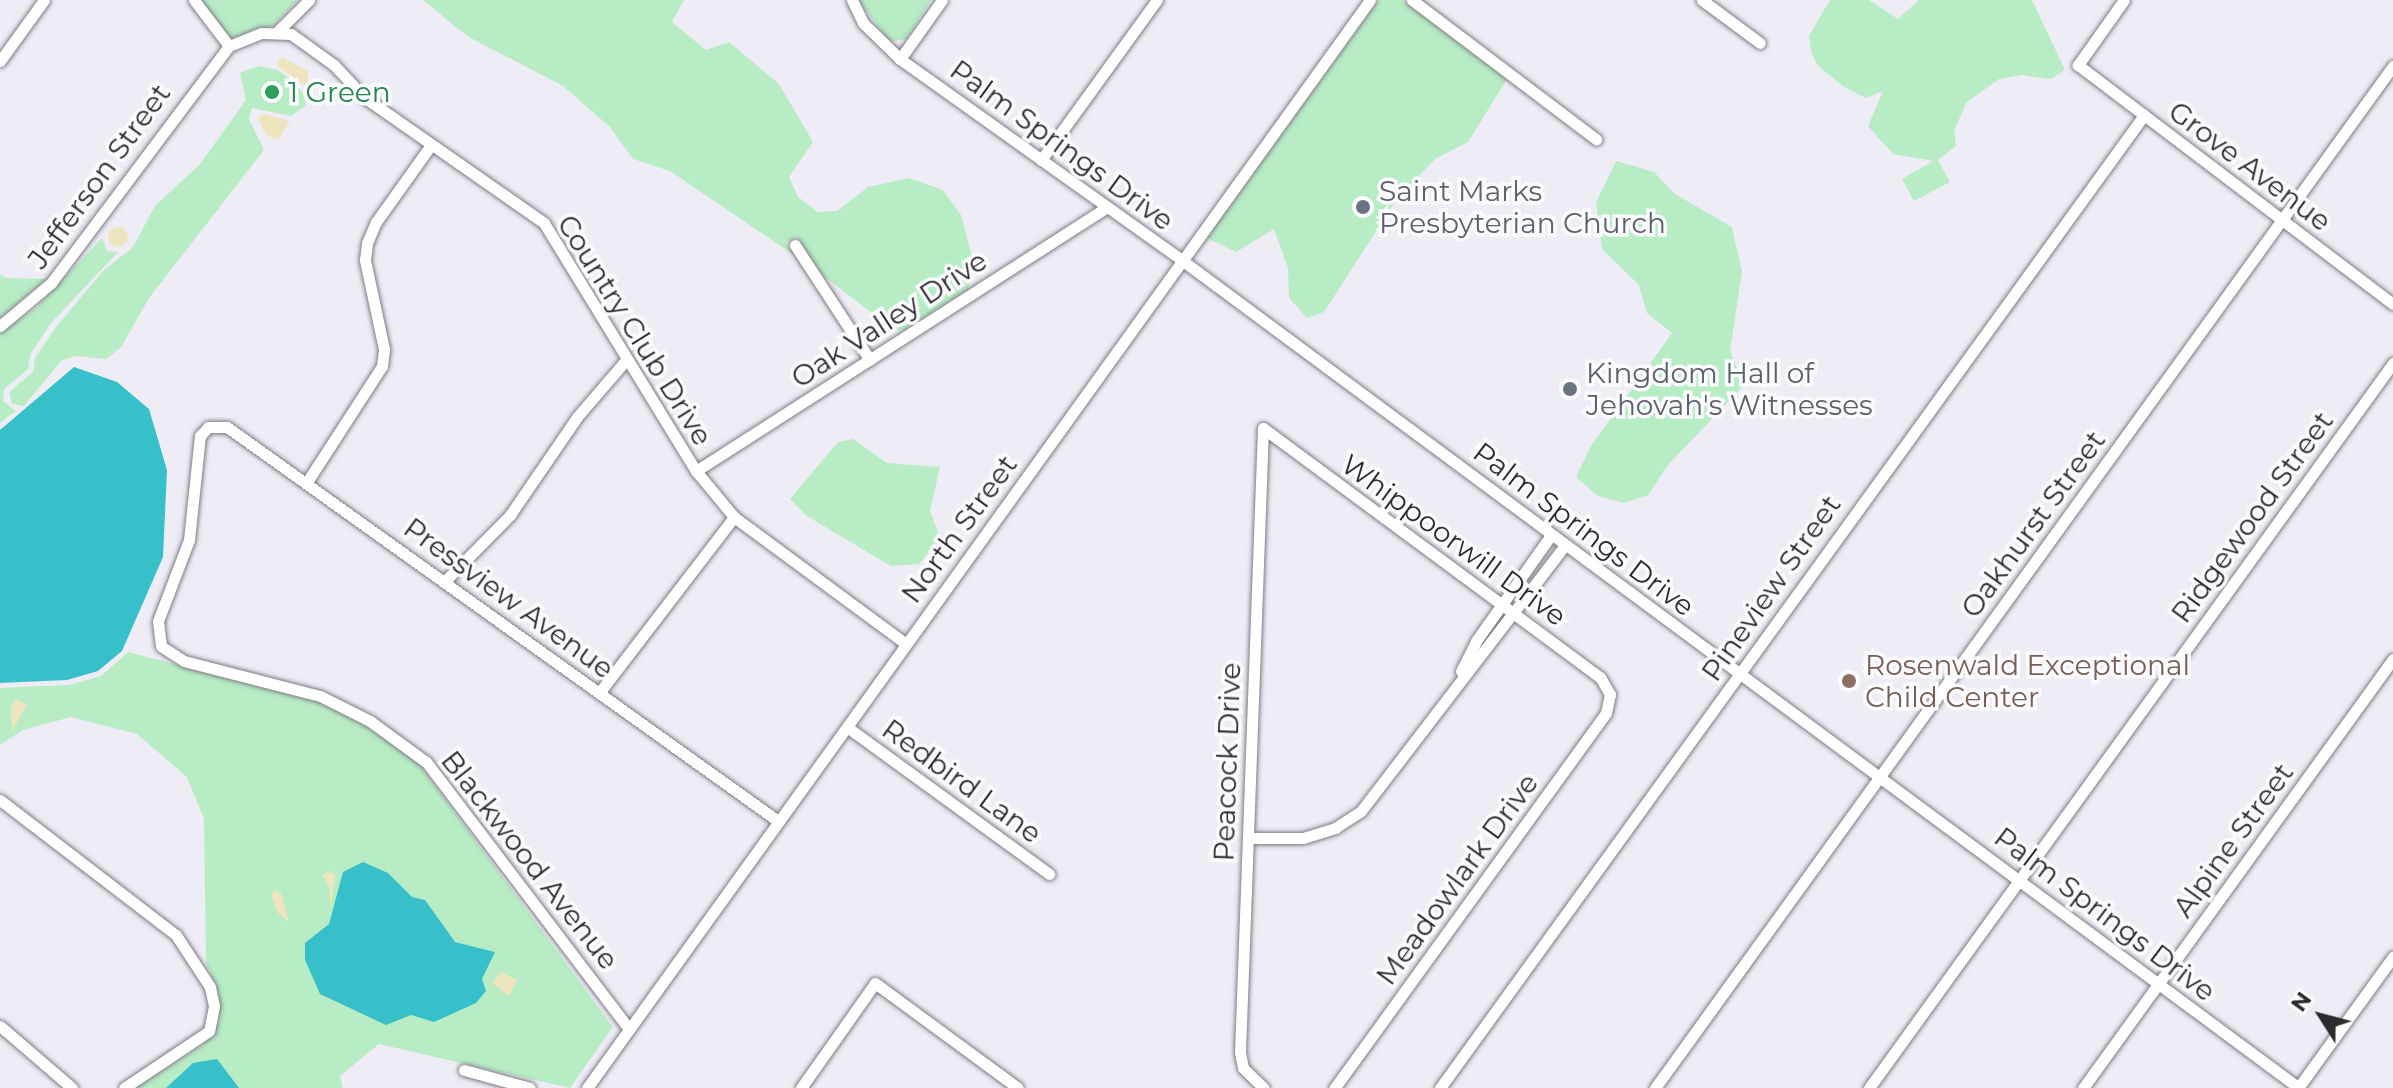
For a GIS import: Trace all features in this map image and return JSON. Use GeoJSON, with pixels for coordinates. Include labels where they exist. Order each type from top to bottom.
{"type":"FeatureCollection","features":[{"type":"Feature","properties":{"kind":"street"},"geometry":{"type":"LineString","coordinates":[[0,61],[44,0]]}},
{"type":"Feature","properties":{"kind":"street"},"geometry":{"type":"LineString","coordinates":[[194,0],[229,46],[278,31],[309,0]]}},
{"type":"Feature","properties":{"kind":"street","name":"Palm Springs Drive"},"geometry":{"type":"LineString","coordinates":[[852,0],[863,23],[900,59],[1183,261],[2298,1088]]}},
{"type":"Feature","properties":{"kind":"street"},"geometry":{"type":"LineString","coordinates":[[900,59],[942,0]]}},
{"type":"Feature","properties":{"kind":"street"},"geometry":{"type":"LineString","coordinates":[[1041,160],[1157,0]]}},
{"type":"Feature","properties":{"kind":"street","name":"North Street"},"geometry":{"type":"LineString","coordinates":[[587,1088],[1370,0]]}},
{"type":"Feature","properties":{"kind":"street"},"geometry":{"type":"LineString","coordinates":[[1412,0],[1596,139]]}},
{"type":"Feature","properties":{"kind":"street"},"geometry":{"type":"LineString","coordinates":[[1702,0],[1760,43]]}},
{"type":"Feature","properties":{"kind":"street","name":"Grove Avenue"},"geometry":{"type":"LineString","coordinates":[[2124,0],[2078,65],[2393,304]]}},
{"type":"Feature","properties":{"kind":"street","name":"Country Club Drive"},"geometry":{"type":"LineString","coordinates":[[278,31],[300,38],[365,98],[544,223],[696,471],[734,517],[905,643]]}},
{"type":"Feature","properties":{"kind":"street","name":"Jefferson Street"},"geometry":{"type":"LineString","coordinates":[[0,326],[51,283],[229,46]]}},
{"type":"Feature","properties":{"kind":"street","name":"Oakhurst Street"},"geometry":{"type":"LineString","coordinates":[[1655,1088],[2393,66]]}},
{"type":"Feature","properties":{"kind":"street","name":"Pineview Street"},"geometry":{"type":"LineString","coordinates":[[1440,1088],[1620,832],[1707,724],[1737,673],[2144,115]]}},
{"type":"Feature","properties":{"kind":"street"},"geometry":{"type":"LineString","coordinates":[[307,482],[382,366],[367,243],[376,222],[431,145]]}},
{"type":"Feature","properties":{"kind":"street","name":"Oak Valley Drive"},"geometry":{"type":"LineString","coordinates":[[696,471],[1107,207]]}},
{"type":"Feature","properties":{"kind":"street"},"geometry":{"type":"LineString","coordinates":[[795,245],[870,360]]}},
{"type":"Feature","properties":{"kind":"street"},"geometry":{"type":"LineString","coordinates":[[445,581],[510,515],[577,417],[626,360]]}},
{"type":"Feature","properties":{"kind":"street","name":"Ridgewood Street"},"geometry":{"type":"LineString","coordinates":[[1869,1088],[2393,363]]}},
{"type":"Feature","properties":{"kind":"street","name":"Pressview Avenue"},"geometry":{"type":"LineString","coordinates":[[161,646],[158,621],[182,567],[196,448],[208,427],[227,427],[778,821]]}},
{"type":"Feature","properties":{"kind":"street","name":"Whippoorwill Drive"},"geometry":{"type":"LineString","coordinates":[[1263,428],[1600,677],[1610,694]]}},
{"type":"Feature","properties":{"kind":"street","name":"Peacock Drive"},"geometry":{"type":"LineString","coordinates":[[1263,428],[1240,1052],[1243,1068],[1264,1088]]}},
{"type":"Feature","properties":{"kind":"street"},"geometry":{"type":"LineString","coordinates":[[599,693],[734,517]]}},
{"type":"Feature","properties":{"kind":"street"},"geometry":{"type":"LineString","coordinates":[[1248,838],[1303,838],[1335,828],[1361,811],[1457,679],[1501,604],[1551,535]]}},
{"type":"Feature","properties":{"kind":"street"},"geometry":{"type":"LineString","coordinates":[[1457,679],[1515,614],[1565,545]]}},
{"type":"Feature","properties":{"kind":"street","name":"Blackwood Avenue"},"geometry":{"type":"LineString","coordinates":[[161,646],[184,661],[320,696],[370,721],[426,762],[629,1029]]}},
{"type":"Feature","properties":{"kind":"street","name":"Alpine Street"},"geometry":{"type":"LineString","coordinates":[[2083,1088],[2393,659]]}},
{"type":"Feature","properties":{"kind":"street","name":"Meadowlark Drive"},"geometry":{"type":"LineString","coordinates":[[1335,1088],[1606,713],[1610,694]]}},
{"type":"Feature","properties":{"kind":"street","name":"Redbird Lane"},"geometry":{"type":"LineString","coordinates":[[847,727],[1049,874]]}},
{"type":"Feature","properties":{"kind":"street"},"geometry":{"type":"LineString","coordinates":[[0,800],[176,935],[200,965],[214,1020],[199,1040],[124,1088]]}},
{"type":"Feature","properties":{"kind":"street"},"geometry":{"type":"LineString","coordinates":[[2298,1088],[2393,957]]}},
{"type":"Feature","properties":{"kind":"street"},"geometry":{"type":"LineString","coordinates":[[801,1088],[875,983],[1018,1088]]}},
{"type":"Feature","properties":{"kind":"street"},"geometry":{"type":"LineString","coordinates":[[0,1026],[72,1088]]}},
{"type":"Feature","properties":{"kind":"street"},"geometry":{"type":"LineString","coordinates":[[464,1070],[530,1088]]}},
{"type":"Feature","properties":{"kind":"green space"},"geometry":{"type":"Polygon","coordinates":[[[201,0],[298,0],[274,25],[229,38],[201,0]]]}},
{"type":"Feature","properties":{"kind":"green space"},"geometry":{"type":"Polygon","coordinates":[[[423,0],[684,0],[672,22],[706,50],[729,42],[779,84],[813,142],[789,177],[798,197],[818,212],[837,211],[868,187],[909,178],[943,190],[961,215],[974,264],[968,289],[904,330],[894,330],[821,274],[796,237],[786,242],[794,255],[670,171],[633,159],[610,127],[563,86],[467,36],[423,0]]]}},
{"type":"Feature","properties":{"kind":"green space"},"geometry":{"type":"Polygon","coordinates":[[[858,0],[931,0],[906,39],[890,42],[858,0]]]}},
{"type":"Feature","properties":{"kind":"green space"},"geometry":{"type":"Polygon","coordinates":[[[1379,0],[1402,0],[1507,79],[1468,142],[1435,159],[1397,199],[1324,312],[1307,318],[1289,298],[1288,268],[1274,229],[1236,252],[1207,238],[1379,0]]]}},
{"type":"Feature","properties":{"kind":"green space"},"geometry":{"type":"Polygon","coordinates":[[[1830,0],[1869,0],[1898,19],[1919,0],[2032,0],[2065,70],[2051,79],[2022,75],[1999,79],[1966,103],[1954,131],[1956,146],[1938,160],[1950,182],[1914,201],[1902,179],[1933,161],[1893,154],[1868,126],[1883,91],[1866,98],[1844,87],[1818,66],[1811,52],[1809,36],[1830,0]]]}},
{"type":"Feature","properties":{"kind":"green space"},"geometry":{"type":"Polygon","coordinates":[[[259,66],[278,70],[291,80],[302,91],[306,105],[291,116],[252,108],[249,119],[264,150],[149,298],[121,347],[106,359],[74,356],[61,361],[24,406],[12,404],[9,392],[33,372],[35,358],[56,327],[103,271],[133,247],[155,206],[200,164],[246,100],[240,73],[259,66]]]}},
{"type":"Feature","properties":{"kind":"green space"},"geometry":{"type":"Polygon","coordinates":[[[1616,161],[1654,172],[1675,194],[1732,227],[1742,272],[1730,351],[1744,385],[1668,465],[1648,495],[1624,503],[1598,496],[1576,477],[1591,446],[1672,333],[1647,313],[1639,285],[1602,249],[1596,203],[1616,161]]]}},
{"type":"Feature","properties":{"kind":"green space"},"geometry":{"type":"Polygon","coordinates":[[[102,238],[107,251],[118,252],[51,323],[30,355],[28,369],[4,389],[3,401],[16,411],[0,423],[0,333],[36,308],[102,238]]]}},
{"type":"Feature","properties":{"kind":"green space"},"geometry":{"type":"Polygon","coordinates":[[[0,274],[6,278],[46,279],[0,318],[0,274]]]}},
{"type":"Feature","properties":{"kind":"green space"},"geometry":{"type":"Polygon","coordinates":[[[853,439],[887,463],[940,467],[930,511],[940,538],[919,564],[891,566],[807,516],[790,499],[838,442],[853,439]]]}},
{"type":"Feature","properties":{"kind":"green space"},"geometry":{"type":"Polygon","coordinates":[[[128,652],[319,702],[365,725],[419,764],[613,1027],[570,1088],[379,1044],[340,1076],[343,1088],[136,1088],[203,1045],[220,1021],[216,986],[206,963],[204,819],[187,777],[137,734],[71,717],[23,730],[0,745],[0,688],[69,685],[101,676],[128,652]]]}},
{"type":"Feature","properties":{"kind":"sand"},"geometry":{"type":"Polygon","coordinates":[[[282,57],[308,71],[308,88],[280,68],[277,64],[282,57]]]}},
{"type":"Feature","properties":{"kind":"sand"},"geometry":{"type":"Polygon","coordinates":[[[264,114],[290,121],[278,140],[266,135],[258,118],[264,114]]]}},
{"type":"Feature","properties":{"kind":"sand"},"geometry":{"type":"Polygon","coordinates":[[[118,227],[125,230],[128,237],[125,244],[118,247],[111,244],[108,237],[111,230],[118,227]]]}},
{"type":"Feature","properties":{"kind":"sand"},"geometry":{"type":"Polygon","coordinates":[[[16,699],[27,705],[12,731],[11,707],[16,699]]]}},
{"type":"Feature","properties":{"kind":"sand"},"geometry":{"type":"Polygon","coordinates":[[[328,871],[335,875],[331,908],[329,886],[323,876],[328,871]]]}},
{"type":"Feature","properties":{"kind":"sand"},"geometry":{"type":"Polygon","coordinates":[[[275,890],[281,893],[289,922],[277,912],[271,894],[275,890]]]}},
{"type":"Feature","properties":{"kind":"sand"},"geometry":{"type":"Polygon","coordinates":[[[501,972],[517,980],[509,996],[492,983],[501,972]]]}},
{"type":"Feature","properties":{"kind":"water"},"geometry":{"type":"Polygon","coordinates":[[[74,367],[117,382],[149,409],[167,470],[163,557],[122,651],[98,671],[67,680],[0,683],[0,430],[74,367]]]}},
{"type":"Feature","properties":{"kind":"water"},"geometry":{"type":"Polygon","coordinates":[[[363,862],[388,873],[412,897],[425,900],[455,942],[495,952],[482,979],[486,991],[476,1003],[434,1022],[411,1015],[386,1025],[320,994],[305,960],[305,943],[329,924],[343,872],[363,862]]]}},
{"type":"Feature","properties":{"kind":"water"},"geometry":{"type":"Polygon","coordinates":[[[217,1059],[239,1088],[166,1088],[193,1063],[217,1059]]]}},
{"type":"Feature","properties":{"kind":"place","name":"1 Green"},"geometry":{"type":"Point","coordinates":[272,92]}},
{"type":"Feature","properties":{"kind":"place","name":"Saint Marks Presbyterian Church"},"geometry":{"type":"Point","coordinates":[1363,207]}},
{"type":"Feature","properties":{"kind":"place","name":"Kingdom Hall of Jehovah's Witnesses"},"geometry":{"type":"Point","coordinates":[1570,389]}},
{"type":"Feature","properties":{"kind":"place","name":"Rosenwald Exceptional Child Center"},"geometry":{"type":"Point","coordinates":[1849,681]}}]}
